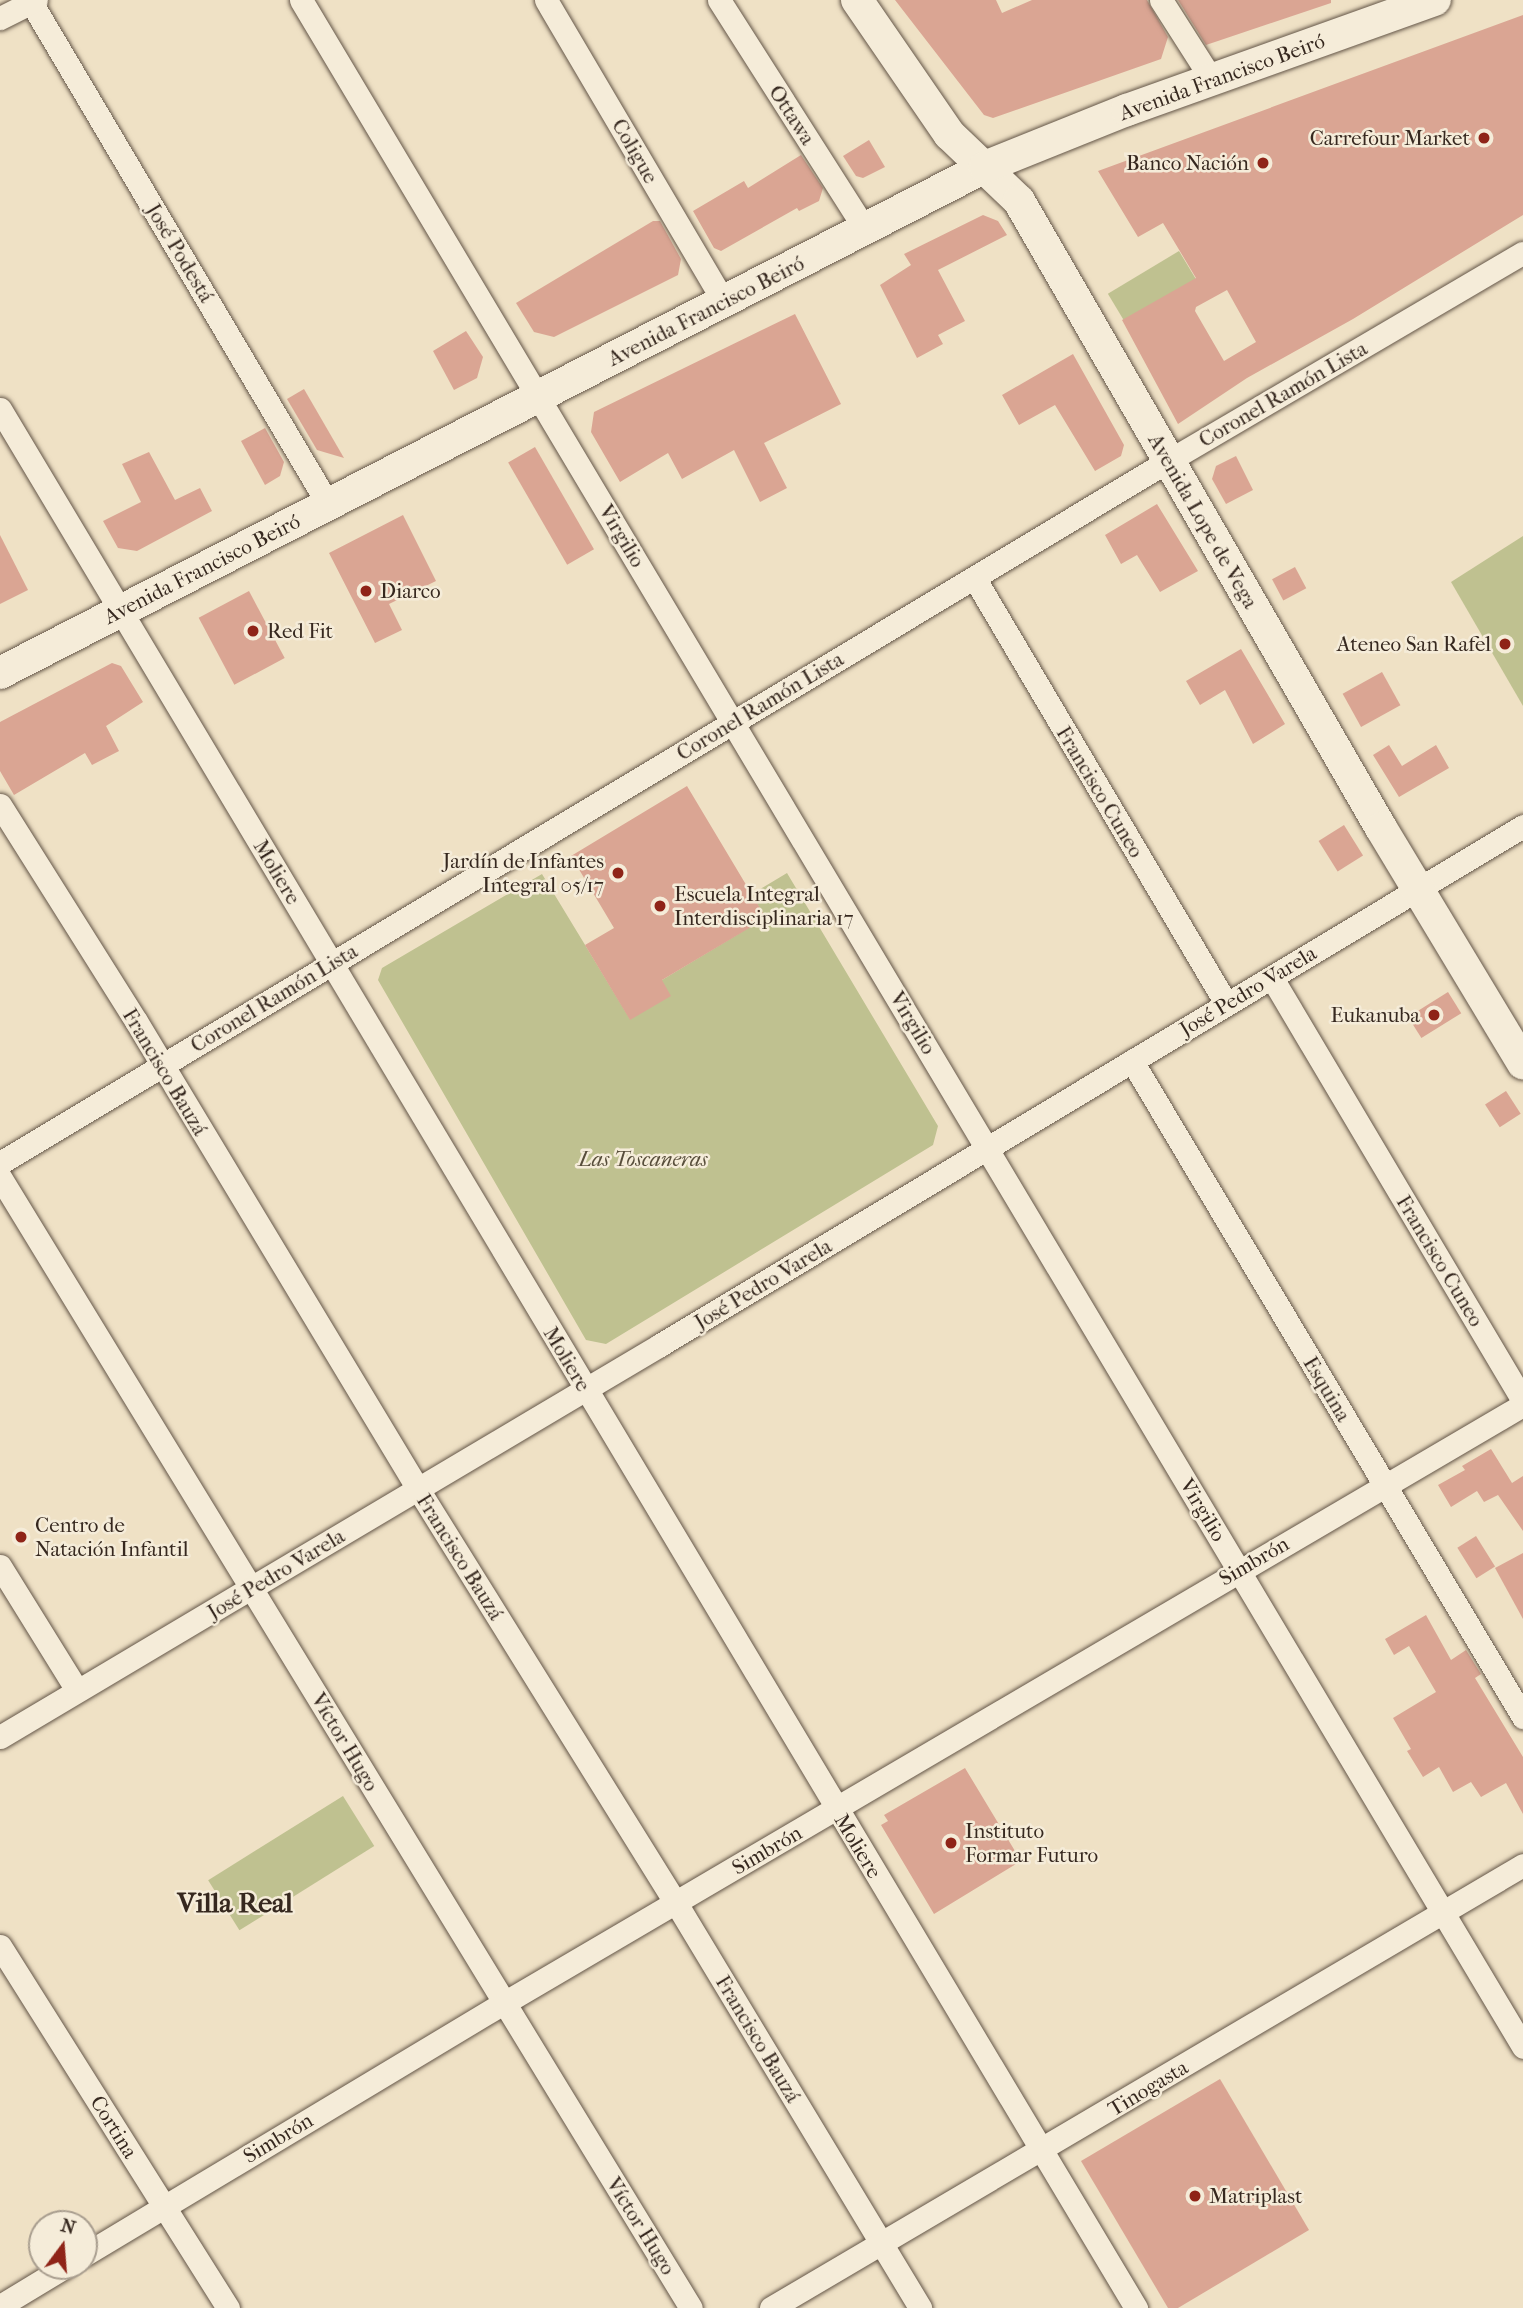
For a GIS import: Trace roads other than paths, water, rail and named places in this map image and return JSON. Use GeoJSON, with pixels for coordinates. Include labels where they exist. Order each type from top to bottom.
{"type":"FeatureCollection","features":[{"type":"Feature","properties":{"kind":"main road","name":"Avenida Lope de Vega"},"geometry":{"type":"LineString","coordinates":[[857,0],[949,134],[1019,201],[1416,888],[1523,1063]]}},
{"type":"Feature","properties":{"kind":"main road","name":"Avenida Francisco Beiró"},"geometry":{"type":"LineString","coordinates":[[0,673],[985,167],[1127,110],[1212,80],[1381,9],[1435,0]]}},
{"type":"Feature","properties":{"kind":"street","name":"Virgilio"},"geometry":{"type":"LineString","coordinates":[[301,0],[1523,2047]]}},
{"type":"Feature","properties":{"kind":"street","name":"Coligue"},"geometry":{"type":"LineString","coordinates":[[546,0],[724,302]]}},
{"type":"Feature","properties":{"kind":"street","name":"Ottawa"},"geometry":{"type":"LineString","coordinates":[[719,0],[865,229]]}},
{"type":"Feature","properties":{"kind":"street"},"geometry":{"type":"LineString","coordinates":[[1161,0],[1212,80]]}},
{"type":"Feature","properties":{"kind":"street"},"geometry":{"type":"LineString","coordinates":[[0,18],[33,1]]}},
{"type":"Feature","properties":{"kind":"street","name":"José Podestá"},"geometry":{"type":"LineString","coordinates":[[33,1],[328,504]]}},
{"type":"Feature","properties":{"kind":"street","name":"Coronel Ramón Lista"},"geometry":{"type":"LineString","coordinates":[[0,1163],[1168,461],[1523,253]]}},
{"type":"Feature","properties":{"kind":"street","name":"Moliere"},"geometry":{"type":"LineString","coordinates":[[0,409],[1136,2308]]}},
{"type":"Feature","properties":{"kind":"street","name":"Francisco Cuneo"},"geometry":{"type":"LineString","coordinates":[[975,579],[1226,1004]]}},
{"type":"Feature","properties":{"kind":"street","name":"Francisco Bauzá"},"geometry":{"type":"LineString","coordinates":[[0,805],[136,1021],[160,1066],[418,1489],[676,1903],[919,2308]]}},
{"type":"Feature","properties":{"kind":"street","name":"José Pedro Varela"},"geometry":{"type":"LineString","coordinates":[[0,1737],[1523,826]]}},
{"type":"Feature","properties":{"kind":"street","name":"Francisco Cuneo"},"geometry":{"type":"LineString","coordinates":[[1272,978],[1523,1402]]}},
{"type":"Feature","properties":{"kind":"street","name":"Esquina"},"geometry":{"type":"LineString","coordinates":[[1132,1061],[1523,1717]]}},
{"type":"Feature","properties":{"kind":"street","name":"Víctor Hugo"},"geometry":{"type":"LineString","coordinates":[[0,1177],[691,2308]]}},
{"type":"Feature","properties":{"kind":"street","name":"Simbrón"},"geometry":{"type":"LineString","coordinates":[[98,2246],[504,2003],[836,1810],[1523,1402]]}},
{"type":"Feature","properties":{"kind":"street"},"geometry":{"type":"LineString","coordinates":[[0,1566],[77,1690]]}},
{"type":"Feature","properties":{"kind":"street","name":"Tinogasta"},"geometry":{"type":"LineString","coordinates":[[771,2308],[1523,1865]]}},
{"type":"Feature","properties":{"kind":"street","name":"Cortina"},"geometry":{"type":"LineString","coordinates":[[0,1946],[228,2308]]}},
{"type":"Feature","properties":{"kind":"street"},"geometry":{"type":"LineString","coordinates":[[0,2306],[43,2280]]}},
{"type":"Feature","properties":{"kind":"place","name":"Carrefour Market"},"geometry":{"type":"Point","coordinates":[1484,138]}},
{"type":"Feature","properties":{"kind":"place","name":"Banco Nación"},"geometry":{"type":"Point","coordinates":[1263,163]}},
{"type":"Feature","properties":{"kind":"place","name":"Diarco"},"geometry":{"type":"Point","coordinates":[366,591]}},
{"type":"Feature","properties":{"kind":"place","name":"Red Fit"},"geometry":{"type":"Point","coordinates":[253,631]}},
{"type":"Feature","properties":{"kind":"place","name":"Ateneo San Rafel"},"geometry":{"type":"Point","coordinates":[1505,644]}},
{"type":"Feature","properties":{"kind":"place","name":"Jardín de Infantes Integral 05/17"},"geometry":{"type":"Point","coordinates":[618,873]}},
{"type":"Feature","properties":{"kind":"place","name":"Escuela Integral Interdisciplinaria 17"},"geometry":{"type":"Point","coordinates":[660,906]}},
{"type":"Feature","properties":{"kind":"place","name":"Eukanuba"},"geometry":{"type":"Point","coordinates":[1434,1015]}},
{"type":"Feature","properties":{"kind":"place","name":"Centro de Natación Infantil"},"geometry":{"type":"Point","coordinates":[21,1537]}},
{"type":"Feature","properties":{"kind":"place","name":"Instituto Formar Futuro"},"geometry":{"type":"Point","coordinates":[951,1843]}},
{"type":"Feature","properties":{"kind":"place","name":"Matriplast"},"geometry":{"type":"Point","coordinates":[1195,2196]}},
{"type":"Feature","properties":{"kind":"district","name":"Villa Real"},"geometry":{"type":"Point","coordinates":[235,1903]}},
{"type":"Feature","properties":{"kind":"park label","name":"Las Toscaneras"},"geometry":{"type":"Point","coordinates":[643,1159]}}]}
